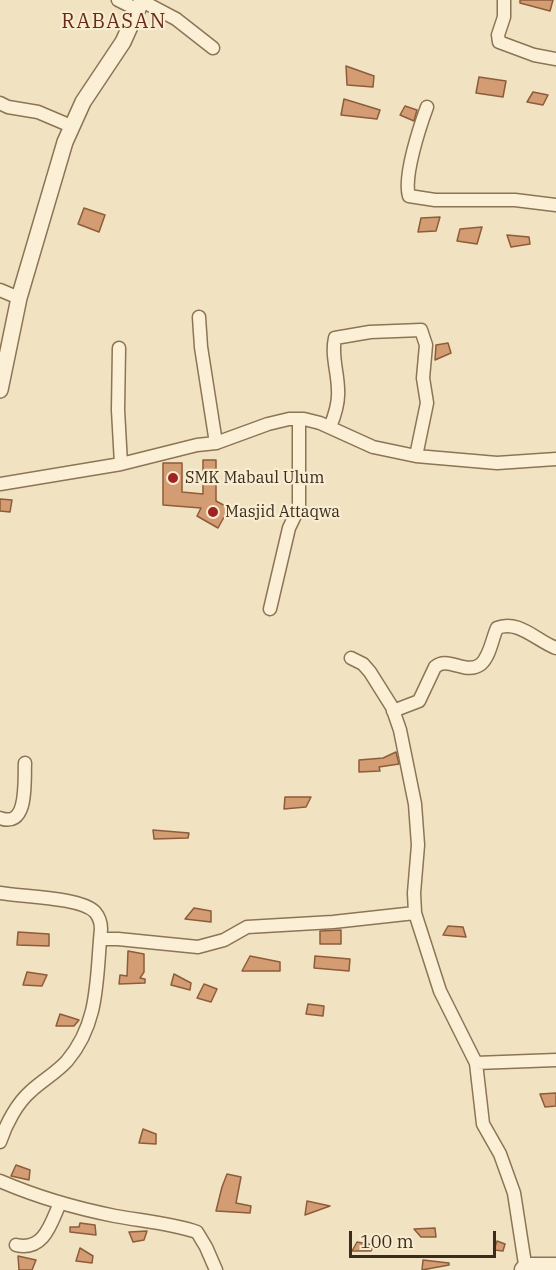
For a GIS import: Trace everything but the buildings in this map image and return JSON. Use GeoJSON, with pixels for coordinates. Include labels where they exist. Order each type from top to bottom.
{"type":"FeatureCollection","features":[{"type":"Feature","properties":{"kind":"street"},"geometry":{"type":"LineString","coordinates":[[118,0],[141,4],[176,19],[213,48]]}},
{"type":"Feature","properties":{"kind":"street"},"geometry":{"type":"LineString","coordinates":[[504,0],[504,17],[499,42],[534,55],[556,59]]}},
{"type":"Feature","properties":{"kind":"street"},"geometry":{"type":"LineString","coordinates":[[0,390],[20,298],[71,126],[83,102],[123,42],[141,4]]}},
{"type":"Feature","properties":{"kind":"street"},"geometry":{"type":"LineString","coordinates":[[0,103],[38,112],[71,126]]}},
{"type":"Feature","properties":{"kind":"street"},"geometry":{"type":"LineString","coordinates":[[427,107],[415,145],[407,188],[408,196],[435,200],[515,200],[556,205]]}},
{"type":"Feature","properties":{"kind":"street"},"geometry":{"type":"LineString","coordinates":[[0,290],[20,298]]}},
{"type":"Feature","properties":{"kind":"street"},"geometry":{"type":"LineString","coordinates":[[199,317],[206,383],[216,443]]}},
{"type":"Feature","properties":{"kind":"street"},"geometry":{"type":"LineString","coordinates":[[330,427],[337,407],[338,390],[335,338],[370,332],[421,330],[426,345],[423,378],[427,403],[416,456]]}},
{"type":"Feature","properties":{"kind":"street"},"geometry":{"type":"LineString","coordinates":[[119,348],[118,410],[121,464]]}},
{"type":"Feature","properties":{"kind":"street"},"geometry":{"type":"LineString","coordinates":[[270,609],[290,528],[298,507],[299,419]]}},
{"type":"Feature","properties":{"kind":"street"},"geometry":{"type":"LineString","coordinates":[[0,484],[121,464],[197,445],[216,443],[268,424],[299,419],[320,423],[373,447],[416,456],[497,463],[556,459]]}},
{"type":"Feature","properties":{"kind":"street"},"geometry":{"type":"LineString","coordinates":[[393,711],[419,701],[438,664],[444,662],[475,667],[481,663],[486,657],[497,628],[501,626],[514,626],[556,648]]}},
{"type":"Feature","properties":{"kind":"street"},"geometry":{"type":"LineString","coordinates":[[351,658],[363,664],[370,672],[393,711],[408,764],[415,804],[418,845],[414,893],[415,913],[440,991],[476,1063],[483,1124],[501,1157],[517,1204],[522,1267],[556,1264]]}},
{"type":"Feature","properties":{"kind":"street"},"geometry":{"type":"LineString","coordinates":[[0,818],[11,820],[16,817],[23,804],[25,763]]}},
{"type":"Feature","properties":{"kind":"street"},"geometry":{"type":"LineString","coordinates":[[0,893],[82,905],[95,911],[101,920],[96,993],[91,1021],[82,1040],[66,1061],[30,1092],[11,1118],[0,1142]]}},
{"type":"Feature","properties":{"kind":"street"},"geometry":{"type":"LineString","coordinates":[[100,939],[198,947],[224,940],[247,927],[333,922],[415,913]]}},
{"type":"Feature","properties":{"kind":"street"},"geometry":{"type":"LineString","coordinates":[[476,1063],[556,1060]]}},
{"type":"Feature","properties":{"kind":"street"},"geometry":{"type":"LineString","coordinates":[[0,1181],[60,1203],[116,1216],[155,1221],[196,1232],[206,1247],[216,1270]]}},
{"type":"Feature","properties":{"kind":"street"},"geometry":{"type":"LineString","coordinates":[[16,1245],[34,1244],[47,1234],[60,1203]]}},
{"type":"Feature","properties":{"kind":"place","name":"SMK Mabaul Ulum"},"geometry":{"type":"Point","coordinates":[173,478]}},
{"type":"Feature","properties":{"kind":"place","name":"Masjid Attaqwa"},"geometry":{"type":"Point","coordinates":[213,512]}},
{"type":"Feature","properties":{"kind":"district","name":"RABASAN"},"geometry":{"type":"Point","coordinates":[114,22]}}]}
